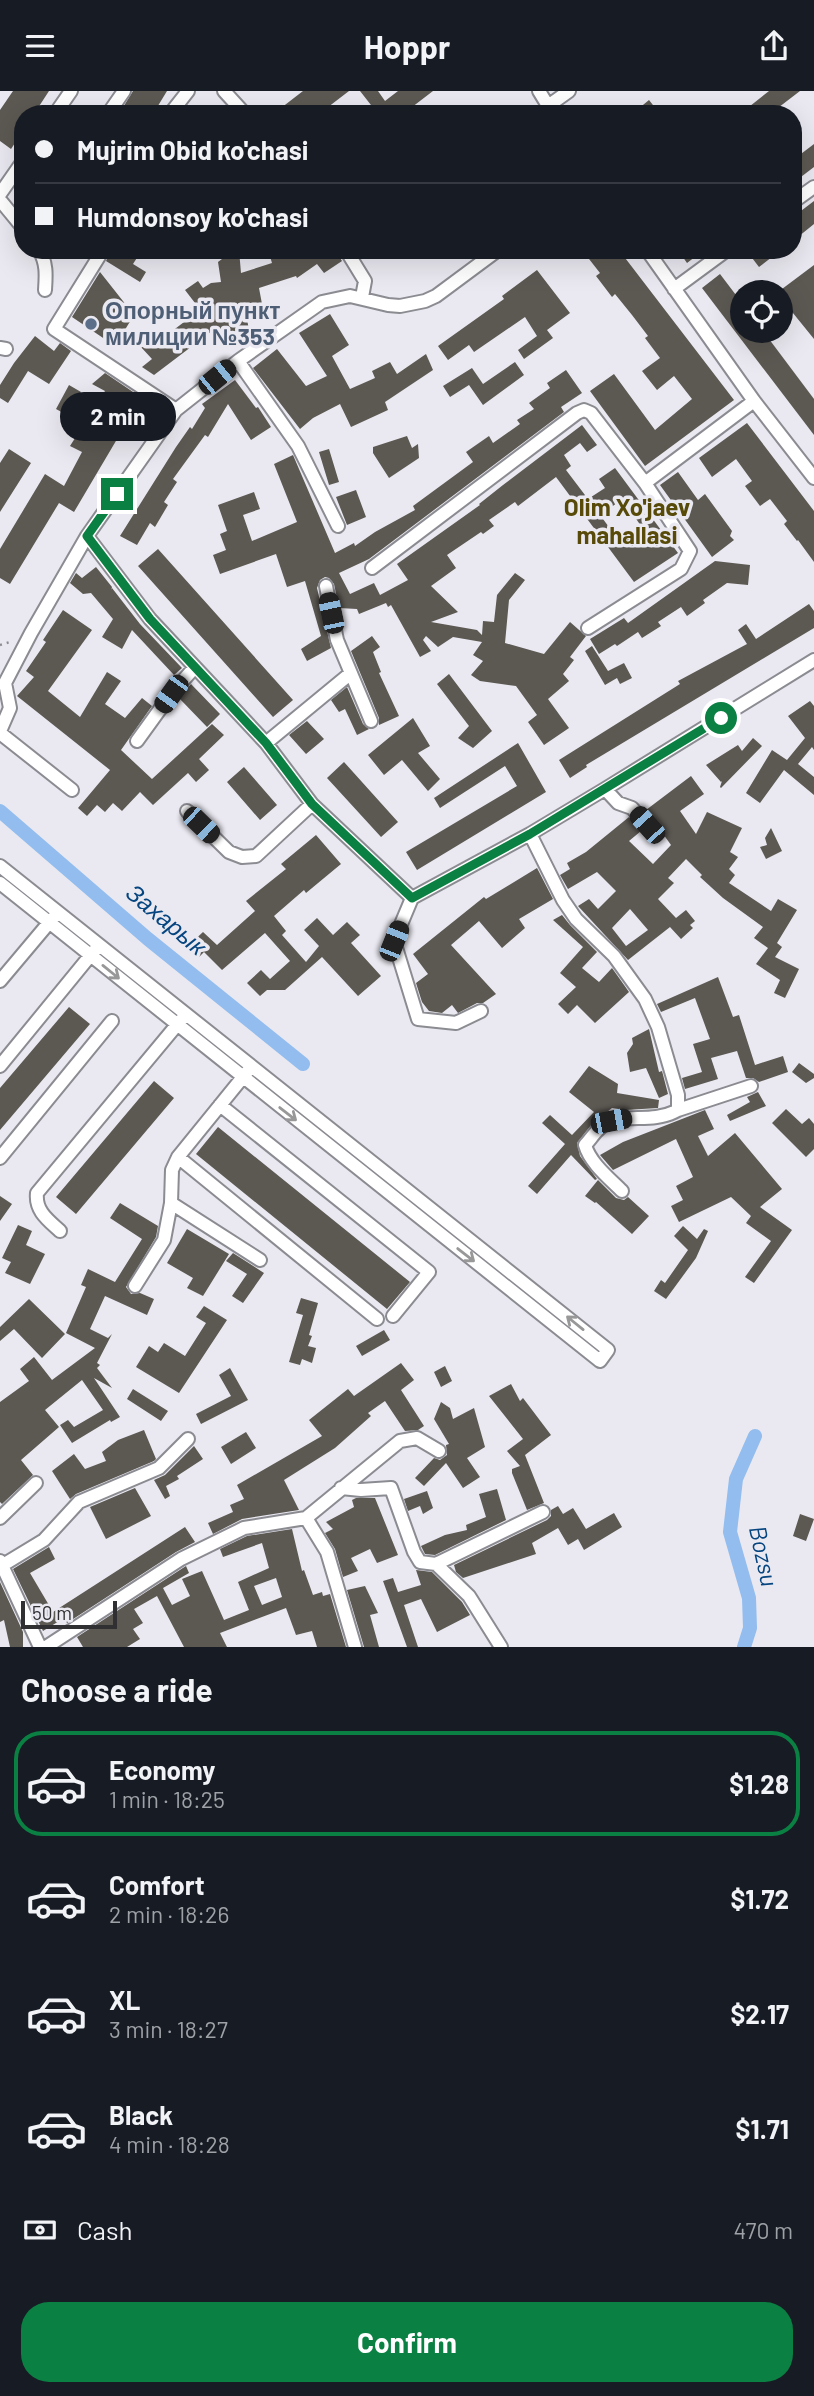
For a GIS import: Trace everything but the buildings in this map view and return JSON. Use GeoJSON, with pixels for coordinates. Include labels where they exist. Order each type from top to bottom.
{"type":"FeatureCollection","features":[{"type":"Feature","properties":{"kind":"street"},"geometry":{"type":"LineString","coordinates":[[177,105],[188,91]]}},
{"type":"Feature","properties":{"kind":"street"},"geometry":{"type":"LineString","coordinates":[[224,91],[237,105]]}},
{"type":"Feature","properties":{"kind":"street"},"geometry":{"type":"LineString","coordinates":[[556,105],[569,91]]}},
{"type":"Feature","properties":{"kind":"street"},"geometry":{"type":"LineString","coordinates":[[0,194],[14,174]]}},
{"type":"Feature","properties":{"kind":"street"},"geometry":{"type":"LineString","coordinates":[[0,200],[14,217]]}},
{"type":"Feature","properties":{"kind":"street"},"geometry":{"type":"LineString","coordinates":[[42,259],[45,290]]}},
{"type":"Feature","properties":{"kind":"street"},"geometry":{"type":"LineString","coordinates":[[97,259],[54,328],[176,410]]}},
{"type":"Feature","properties":{"kind":"street"},"geometry":{"type":"LineString","coordinates":[[352,259],[365,281],[362,297]]}},
{"type":"Feature","properties":{"kind":"street"},"geometry":{"type":"LineString","coordinates":[[72,790],[0,732],[10,708],[5,683],[87,536],[176,410],[237,361],[322,302],[342,297],[362,297],[400,306],[425,301],[436,296],[486,259]]}},
{"type":"Feature","properties":{"kind":"street"},"geometry":{"type":"LineString","coordinates":[[653,259],[754,401],[812,471]]}},
{"type":"Feature","properties":{"kind":"street"},"geometry":{"type":"LineString","coordinates":[[674,289],[715,259]]}},
{"type":"Feature","properties":{"kind":"street"},"geometry":{"type":"LineString","coordinates":[[237,361],[298,446],[338,526]]}},
{"type":"Feature","properties":{"kind":"street"},"geometry":{"type":"LineString","coordinates":[[645,483],[754,401]]}},
{"type":"Feature","properties":{"kind":"street"},"geometry":{"type":"LineString","coordinates":[[372,568],[584,410],[592,413],[645,483],[690,551],[681,569],[588,628]]}},
{"type":"Feature","properties":{"kind":"street"},"geometry":{"type":"LineString","coordinates":[[87,536],[150,619],[266,743],[312,804],[412,898]]}},
{"type":"Feature","properties":{"kind":"street"},"geometry":{"type":"LineString","coordinates":[[326,586],[337,640],[372,721]]}},
{"type":"Feature","properties":{"kind":"street"},"geometry":{"type":"LineString","coordinates":[[481,1011],[456,1023],[418,1019],[394,941],[412,898],[530,834],[814,660]]}},
{"type":"Feature","properties":{"kind":"street"},"geometry":{"type":"LineString","coordinates":[[137,741],[171,694],[195,667]]}},
{"type":"Feature","properties":{"kind":"street"},"geometry":{"type":"LineString","coordinates":[[266,743],[351,673]]}},
{"type":"Feature","properties":{"kind":"street"},"geometry":{"type":"LineString","coordinates":[[605,789],[618,803],[632,808],[647,825]]}},
{"type":"Feature","properties":{"kind":"street"},"geometry":{"type":"LineString","coordinates":[[187,811],[229,852],[242,857],[256,856],[312,804]]}},
{"type":"Feature","properties":{"kind":"street"},"geometry":{"type":"LineString","coordinates":[[530,834],[563,900],[576,919],[614,956],[645,999],[658,1027],[678,1095],[678,1110]]}},
{"type":"Feature","properties":{"kind":"street"},"geometry":{"type":"LineString","coordinates":[[0,866],[54,918],[94,950],[177,1025],[600,1361],[608,1350],[187,1014],[94,950]]}},
{"type":"Feature","properties":{"kind":"street"},"geometry":{"type":"LineString","coordinates":[[0,883],[54,918]]}},
{"type":"Feature","properties":{"kind":"street"},"geometry":{"type":"LineString","coordinates":[[0,981],[54,918]]}},
{"type":"Feature","properties":{"kind":"street"},"geometry":{"type":"LineString","coordinates":[[0,1066],[94,950]]}},
{"type":"Feature","properties":{"kind":"street"},"geometry":{"type":"LineString","coordinates":[[60,1231],[40,1211],[36,1202],[37,1193],[187,1014]]}},
{"type":"Feature","properties":{"kind":"street"},"geometry":{"type":"LineString","coordinates":[[0,1158],[112,1021]]}},
{"type":"Feature","properties":{"kind":"street"},"geometry":{"type":"LineString","coordinates":[[135,1286],[164,1240],[171,1203],[172,1170],[178,1157],[252,1065]]}},
{"type":"Feature","properties":{"kind":"street"},"geometry":{"type":"LineString","coordinates":[[622,1191],[587,1152],[585,1145],[600,1128],[611,1121],[664,1117],[751,1086]]}},
{"type":"Feature","properties":{"kind":"street"},"geometry":{"type":"LineString","coordinates":[[220,1105],[429,1272],[393,1316]]}},
{"type":"Feature","properties":{"kind":"street"},"geometry":{"type":"LineString","coordinates":[[178,1157],[377,1319]]}},
{"type":"Feature","properties":{"kind":"street"},"geometry":{"type":"LineString","coordinates":[[171,1203],[260,1260]]}},
{"type":"Feature","properties":{"kind":"street"},"geometry":{"type":"LineString","coordinates":[[40,1647],[2,1563],[44,1540],[79,1502],[159,1468],[188,1439]]}},
{"type":"Feature","properties":{"kind":"street"},"geometry":{"type":"LineString","coordinates":[[46,1647],[181,1559],[244,1528],[306,1518],[400,1441],[417,1439],[439,1451]]}},
{"type":"Feature","properties":{"kind":"street"},"geometry":{"type":"LineString","coordinates":[[0,1518],[37,1483]]}},
{"type":"Feature","properties":{"kind":"street"},"geometry":{"type":"LineString","coordinates":[[341,1488],[391,1488],[414,1552],[420,1562],[436,1564],[543,1512]]}},
{"type":"Feature","properties":{"kind":"street"},"geometry":{"type":"LineString","coordinates":[[306,1518],[327,1552],[355,1647]]}},
{"type":"Feature","properties":{"kind":"street"},"geometry":{"type":"LineString","coordinates":[[436,1564],[469,1595],[501,1647]]}},
{"type":"Feature","properties":{"kind":"waterway","name":"Захарык"},"geometry":{"type":"LineString","coordinates":[[0,811],[148,939],[303,1064]]}},
{"type":"Feature","properties":{"kind":"waterway","name":"Bozsu"},"geometry":{"type":"LineString","coordinates":[[744,1647],[750,1628],[749,1598],[730,1532],[736,1479],[755,1436]]}},
{"type":"Feature","properties":{"kind":"place","name":"Опорный пункт милиции №353"},"geometry":{"type":"Point","coordinates":[91,324]}},
{"type":"Feature","properties":{"kind":"district","name":"Olim Xo'jaev mahallasi"},"geometry":{"type":"Point","coordinates":[627,522]}},
{"type":"Feature","properties":{"kind":"route"},"geometry":{"type":"LineString","coordinates":[[117,494],[87,536],[150,619],[266,743],[312,804],[412,898],[530,834],[721,718]]}}]}
